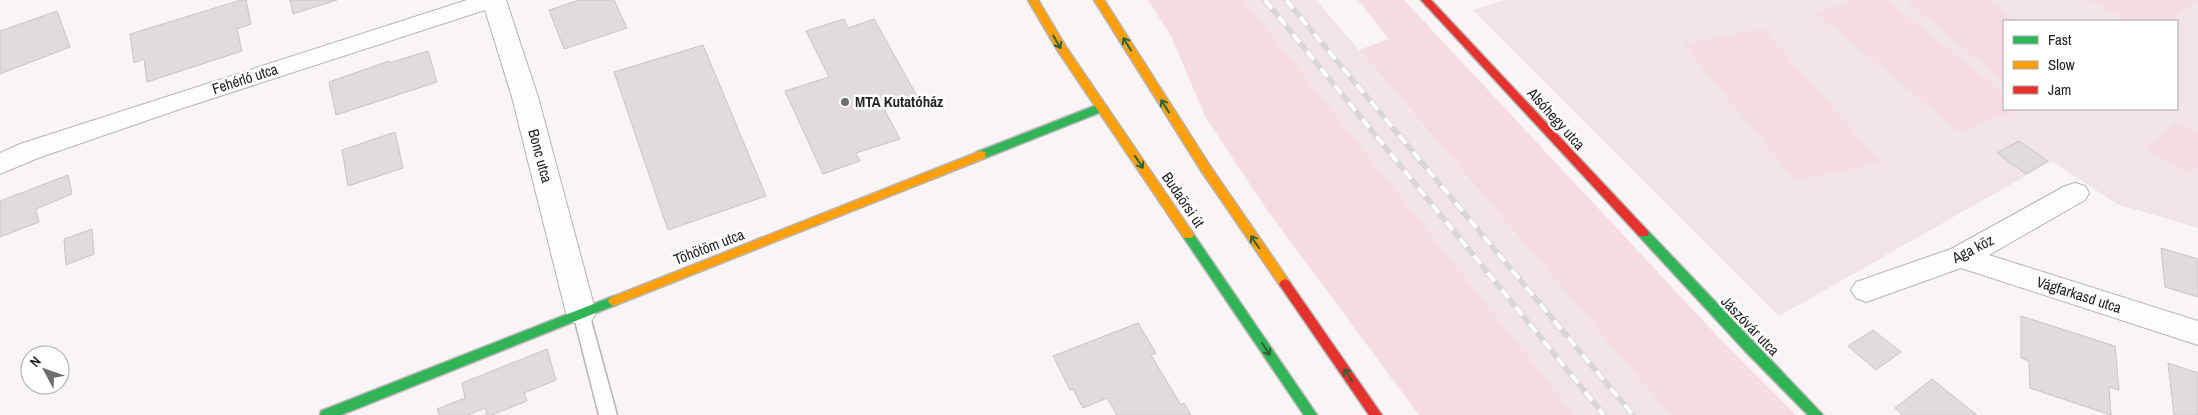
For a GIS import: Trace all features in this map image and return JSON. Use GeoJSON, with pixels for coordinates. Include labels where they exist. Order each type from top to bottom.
{"type":"FeatureCollection","features":[{"type":"Feature","properties":{"kind":"street","name":"Fehérló utca"},"geometry":{"type":"LineString","coordinates":[[0,164],[29,151],[171,102],[493,0]]}},
{"type":"Feature","properties":{"kind":"street","name":"Bonc utca"},"geometry":{"type":"LineString","coordinates":[[493,0],[525,97],[582,313]]}},
{"type":"Feature","properties":{"kind":"street","name":"Budaörsi út"},"geometry":{"type":"LineString","coordinates":[[1033,0],[1062,50],[1310,415]]}},
{"type":"Feature","properties":{"kind":"street"},"geometry":{"type":"LineString","coordinates":[[1099,0],[1206,169],[1376,415]]}},
{"type":"Feature","properties":{"kind":"street","name":"Alsóhegy utca"},"geometry":{"type":"LineString","coordinates":[[1426,0],[1664,257]]}},
{"type":"Feature","properties":{"kind":"street","name":"Töhötöm utca"},"geometry":{"type":"LineString","coordinates":[[326,415],[1102,107]]}},
{"type":"Feature","properties":{"kind":"street","name":"Aga köz"},"geometry":{"type":"LineString","coordinates":[[1866,290],[1961,257],[2075,193]]}},
{"type":"Feature","properties":{"kind":"street","name":"Jászóvár utca"},"geometry":{"type":"LineString","coordinates":[[1664,257],[1817,415]]}},
{"type":"Feature","properties":{"kind":"street","name":"Vágfarkasd utca"},"geometry":{"type":"LineString","coordinates":[[1961,257],[2198,333]]}},
{"type":"Feature","properties":{"kind":"lane"},"geometry":{"type":"LineString","coordinates":[[582,313],[608,415]]}},
{"type":"Feature","properties":{"kind":"shaded area"},"geometry":{"type":"Polygon","coordinates":[[[1148,0],[1244,0],[1575,415],[1419,415],[1267,210],[1206,118],[1171,36],[1148,0]]]}},
{"type":"Feature","properties":{"kind":"shaded area"},"geometry":{"type":"Polygon","coordinates":[[[1244,0],[1316,0],[1670,415],[1575,415],[1244,0]]]}},
{"type":"Feature","properties":{"kind":"shaded area"},"geometry":{"type":"Polygon","coordinates":[[[1358,0],[1404,0],[1723,342],[1796,415],[1670,415],[1359,50],[1389,39],[1358,0]]]}},
{"type":"Feature","properties":{"kind":"shaded area"},"geometry":{"type":"Polygon","coordinates":[[[1505,0],[2198,0],[2198,228],[2117,204],[2052,161],[1779,316],[1473,10],[1505,0]]]}},
{"type":"Feature","properties":{"kind":"shaded area"},"geometry":{"type":"Polygon","coordinates":[[[1855,0],[1886,0],[2003,92],[2003,110],[2018,110],[1959,132],[1816,13],[1855,0]]]}},
{"type":"Feature","properties":{"kind":"shaded area"},"geometry":{"type":"Polygon","coordinates":[[[1988,0],[2014,20],[2003,20],[2003,81],[1907,1],[1988,0]]]}},
{"type":"Feature","properties":{"kind":"shaded area"},"geometry":{"type":"Polygon","coordinates":[[[2089,0],[2198,0],[2171,20],[2126,20],[2089,0]]]}},
{"type":"Feature","properties":{"kind":"shaded area"},"geometry":{"type":"Polygon","coordinates":[[[1763,29],[1882,163],[1795,180],[1683,44],[1763,29]]]}},
{"type":"Feature","properties":{"kind":"shaded area"},"geometry":{"type":"Polygon","coordinates":[[[2177,122],[2198,134],[2198,167],[2189,174],[2145,147],[2177,122]]]}},
{"type":"Feature","properties":{"kind":"building"},"geometry":{"type":"Polygon","coordinates":[[[246,0],[251,24],[237,29],[242,51],[147,82],[144,59],[134,63],[130,34],[246,0]]]}},
{"type":"Feature","properties":{"kind":"building"},"geometry":{"type":"Polygon","coordinates":[[[290,0],[337,0],[293,14],[290,0]]]}},
{"type":"Feature","properties":{"kind":"building"},"geometry":{"type":"Polygon","coordinates":[[[579,0],[614,0],[627,28],[564,49],[549,10],[579,0]]]}},
{"type":"Feature","properties":{"kind":"building"},"geometry":{"type":"Polygon","coordinates":[[[57,11],[70,47],[0,74],[0,31],[57,11]]]}},
{"type":"Feature","properties":{"kind":"building","name":"MTA Kutatóház"},"geometry":{"type":"Polygon","coordinates":[[[844,19],[848,28],[874,19],[917,96],[883,107],[900,139],[856,153],[860,161],[823,174],[785,91],[829,77],[806,31],[844,19]]]}},
{"type":"Feature","properties":{"kind":"building"},"geometry":{"type":"Polygon","coordinates":[[[703,45],[766,196],[668,230],[614,72],[703,45]]]}},
{"type":"Feature","properties":{"kind":"building"},"geometry":{"type":"Polygon","coordinates":[[[428,51],[437,82],[336,115],[329,82],[389,61],[389,63],[428,51]]]}},
{"type":"Feature","properties":{"kind":"building"},"geometry":{"type":"Polygon","coordinates":[[[395,132],[403,168],[348,186],[342,150],[395,132]]]}},
{"type":"Feature","properties":{"kind":"building"},"geometry":{"type":"Polygon","coordinates":[[[2019,141],[2048,161],[2026,174],[1997,153],[2019,141]]]}},
{"type":"Feature","properties":{"kind":"building"},"geometry":{"type":"Polygon","coordinates":[[[68,175],[72,194],[36,209],[39,222],[0,237],[0,201],[68,175]]]}},
{"type":"Feature","properties":{"kind":"building"},"geometry":{"type":"Polygon","coordinates":[[[92,229],[94,254],[66,265],[64,239],[92,229]]]}},
{"type":"Feature","properties":{"kind":"building"},"geometry":{"type":"Polygon","coordinates":[[[2161,248],[2198,259],[2198,297],[2165,287],[2161,248]]]}},
{"type":"Feature","properties":{"kind":"building"},"geometry":{"type":"Polygon","coordinates":[[[2021,316],[2115,346],[2119,390],[2109,387],[2111,415],[2030,388],[2029,361],[2021,358],[2021,316]]]}},
{"type":"Feature","properties":{"kind":"building"},"geometry":{"type":"Polygon","coordinates":[[[1138,323],[1156,353],[1151,355],[1181,405],[1184,403],[1191,415],[1117,415],[1107,398],[1083,408],[1073,389],[1070,390],[1053,356],[1138,323]]]}},
{"type":"Feature","properties":{"kind":"building"},"geometry":{"type":"Polygon","coordinates":[[[1873,330],[1901,352],[1876,370],[1848,346],[1873,330]]]}},
{"type":"Feature","properties":{"kind":"building"},"geometry":{"type":"Polygon","coordinates":[[[547,349],[556,380],[524,393],[527,401],[492,415],[487,415],[485,408],[468,415],[439,415],[437,409],[465,398],[462,383],[547,349]]]}},
{"type":"Feature","properties":{"kind":"building"},"geometry":{"type":"Polygon","coordinates":[[[2168,363],[2198,373],[2198,415],[2174,415],[2168,363]]]}},
{"type":"Feature","properties":{"kind":"building"},"geometry":{"type":"Polygon","coordinates":[[[1932,379],[1977,415],[1903,415],[1895,408],[1932,379]]]}},
{"type":"Feature","properties":{"kind":"railway"},"geometry":{"type":"LineString","coordinates":[[1265,0],[1604,415]]}},
{"type":"Feature","properties":{"kind":"railway"},"geometry":{"type":"LineString","coordinates":[[1286,0],[1633,415]]}},
{"type":"Feature","properties":{"kind":"traffic: fast"},"geometry":{"type":"LineString","coordinates":[[981,155],[1102,107]]}},
{"type":"Feature","properties":{"kind":"traffic: fast"},"geometry":{"type":"LineString","coordinates":[[1643,233],[1751,349],[1817,415]]}},
{"type":"Feature","properties":{"kind":"traffic: fast"},"geometry":{"type":"LineString","coordinates":[[1188,235],[1311,415]]}},
{"type":"Feature","properties":{"kind":"traffic: fast"},"geometry":{"type":"LineString","coordinates":[[326,415],[614,301]]}},
{"type":"Feature","properties":{"kind":"traffic: slow"},"geometry":{"type":"LineString","coordinates":[[1033,0],[1062,49],[1188,235]]}},
{"type":"Feature","properties":{"kind":"traffic: slow"},"geometry":{"type":"LineString","coordinates":[[1099,0],[1206,169],[1285,284]]}},
{"type":"Feature","properties":{"kind":"traffic: slow"},"geometry":{"type":"LineString","coordinates":[[614,301],[981,155]]}},
{"type":"Feature","properties":{"kind":"traffic: jam"},"geometry":{"type":"LineString","coordinates":[[1426,0],[1643,233]]}},
{"type":"Feature","properties":{"kind":"traffic: jam"},"geometry":{"type":"LineString","coordinates":[[1285,284],[1376,415]]}},
{"type":"Feature","properties":{"kind":"place","name":"MTA Kutatóház"},"geometry":{"type":"Point","coordinates":[845,102]}}]}
